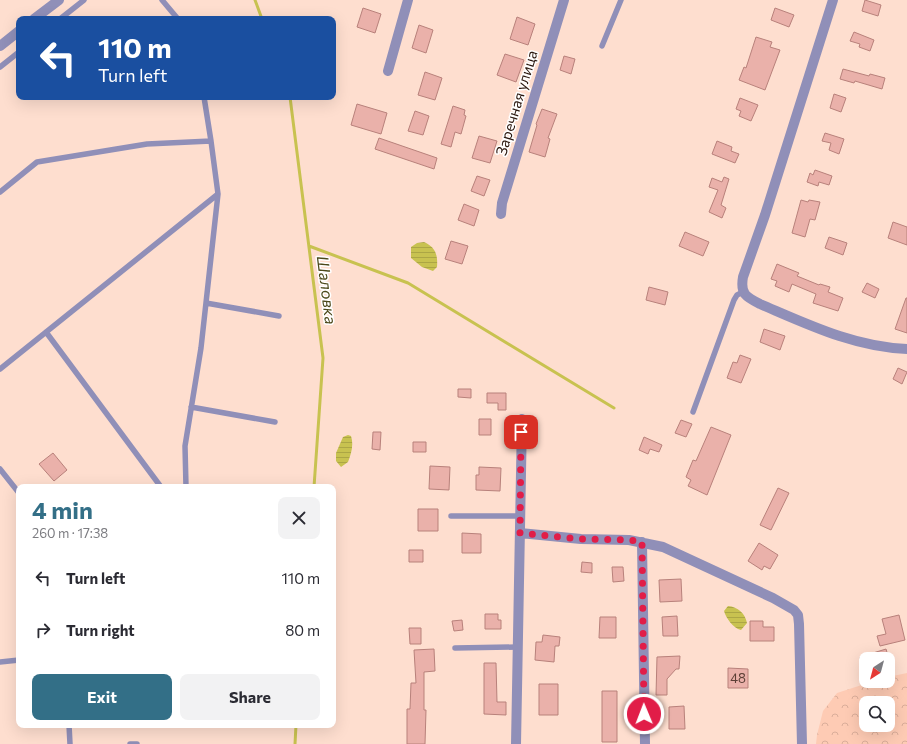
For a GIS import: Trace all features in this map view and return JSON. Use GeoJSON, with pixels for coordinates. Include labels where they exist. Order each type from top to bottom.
{"type":"FeatureCollection","features":[{"type":"Feature","properties":{"kind":"street"},"geometry":{"type":"LineString","coordinates":[[38,16],[59,0]]}},
{"type":"Feature","properties":{"kind":"street"},"geometry":{"type":"LineString","coordinates":[[388,71],[408,0]]}},
{"type":"Feature","properties":{"kind":"street","name":"Заречная улица"},"geometry":{"type":"LineString","coordinates":[[501,214],[502,204],[564,0]]}},
{"type":"Feature","properties":{"kind":"street"},"geometry":{"type":"LineString","coordinates":[[833,0],[765,215],[743,277],[743,292],[750,299],[760,304],[833,335],[898,349],[907,349]]}},
{"type":"Feature","properties":{"kind":"street"},"geometry":{"type":"LineString","coordinates":[[0,46],[16,33]]}},
{"type":"Feature","properties":{"kind":"street"},"geometry":{"type":"LineString","coordinates":[[516,744],[522,418]]}},
{"type":"Feature","properties":{"kind":"street"},"geometry":{"type":"LineString","coordinates":[[520,533],[581,539],[629,540],[663,547],[773,598],[794,610],[798,615],[802,744]]}},
{"type":"Feature","properties":{"kind":"street"},"geometry":{"type":"LineString","coordinates":[[642,542],[645,744]]}},
{"type":"Feature","properties":{"kind":"lane"},"geometry":{"type":"LineString","coordinates":[[64,16],[84,0]]}},
{"type":"Feature","properties":{"kind":"lane"},"geometry":{"type":"LineString","coordinates":[[162,0],[175,16]]}},
{"type":"Feature","properties":{"kind":"lane"},"geometry":{"type":"LineString","coordinates":[[602,46],[621,0]]}},
{"type":"Feature","properties":{"kind":"lane"},"geometry":{"type":"LineString","coordinates":[[0,67],[16,54]]}},
{"type":"Feature","properties":{"kind":"lane"},"geometry":{"type":"LineString","coordinates":[[186,484],[185,446],[201,348],[218,194],[204,100]]}},
{"type":"Feature","properties":{"kind":"lane"},"geometry":{"type":"LineString","coordinates":[[0,192],[37,162],[147,144],[211,141]]}},
{"type":"Feature","properties":{"kind":"lane"},"geometry":{"type":"LineString","coordinates":[[0,369],[218,194]]}},
{"type":"Feature","properties":{"kind":"lane"},"geometry":{"type":"LineString","coordinates":[[693,412],[734,300],[737,295],[743,292]]}},
{"type":"Feature","properties":{"kind":"lane"},"geometry":{"type":"LineString","coordinates":[[206,303],[279,316]]}},
{"type":"Feature","properties":{"kind":"lane"},"geometry":{"type":"LineString","coordinates":[[46,332],[159,484]]}},
{"type":"Feature","properties":{"kind":"lane"},"geometry":{"type":"LineString","coordinates":[[191,408],[275,422]]}},
{"type":"Feature","properties":{"kind":"lane"},"geometry":{"type":"LineString","coordinates":[[0,469],[16,490]]}},
{"type":"Feature","properties":{"kind":"lane"},"geometry":{"type":"LineString","coordinates":[[450,516],[520,516]]}},
{"type":"Feature","properties":{"kind":"lane"},"geometry":{"type":"LineString","coordinates":[[455,648],[517,647]]}},
{"type":"Feature","properties":{"kind":"lane"},"geometry":{"type":"LineString","coordinates":[[0,662],[16,660]]}},
{"type":"Feature","properties":{"kind":"lane"},"geometry":{"type":"LineString","coordinates":[[68,728],[70,744]]}},
{"type":"Feature","properties":{"kind":"lane"},"geometry":{"type":"LineString","coordinates":[[130,744],[137,744]]}},
{"type":"Feature","properties":{"kind":"green space"},"geometry":{"type":"Polygon","coordinates":[[[907,673],[907,744],[816,744],[823,711],[837,693],[859,686],[859,688],[895,688],[895,676],[907,673]]]}},
{"type":"Feature","properties":{"kind":"shaded area"},"geometry":{"type":"Polygon","coordinates":[[[424,242],[431,246],[437,258],[437,267],[433,271],[422,267],[411,258],[411,247],[417,243],[424,242]]]}},
{"type":"Feature","properties":{"kind":"shaded area"},"geometry":{"type":"Polygon","coordinates":[[[348,435],[351,436],[352,439],[351,453],[348,462],[341,467],[336,461],[336,453],[343,437],[348,435]]]}},
{"type":"Feature","properties":{"kind":"shaded area"},"geometry":{"type":"Polygon","coordinates":[[[728,606],[738,609],[745,616],[747,623],[741,630],[733,625],[726,617],[724,611],[728,606]]]}},
{"type":"Feature","properties":{"kind":"building"},"geometry":{"type":"Polygon","coordinates":[[[865,0],[881,5],[878,16],[862,11],[865,0]]]}},
{"type":"Feature","properties":{"kind":"building"},"geometry":{"type":"Polygon","coordinates":[[[363,8],[381,14],[375,33],[357,27],[363,8]]]}},
{"type":"Feature","properties":{"kind":"building"},"geometry":{"type":"Polygon","coordinates":[[[775,8],[794,15],[789,27],[771,20],[775,8]]]}},
{"type":"Feature","properties":{"kind":"building"},"geometry":{"type":"Polygon","coordinates":[[[517,17],[535,24],[528,45],[510,39],[517,17]]]}},
{"type":"Feature","properties":{"kind":"building"},"geometry":{"type":"Polygon","coordinates":[[[419,25],[433,30],[426,53],[412,48],[419,25]]]}},
{"type":"Feature","properties":{"kind":"building"},"geometry":{"type":"Polygon","coordinates":[[[854,32],[874,40],[870,51],[859,47],[860,44],[850,41],[854,32]]]}},
{"type":"Feature","properties":{"kind":"building"},"geometry":{"type":"Polygon","coordinates":[[[756,37],[772,42],[770,47],[780,50],[765,90],[739,80],[744,67],[746,68],[756,37]]]}},
{"type":"Feature","properties":{"kind":"building"},"geometry":{"type":"Polygon","coordinates":[[[505,54],[524,60],[516,82],[497,75],[505,54]]]}},
{"type":"Feature","properties":{"kind":"building"},"geometry":{"type":"Polygon","coordinates":[[[564,56],[575,59],[571,74],[560,70],[564,56]]]}},
{"type":"Feature","properties":{"kind":"building"},"geometry":{"type":"Polygon","coordinates":[[[843,69],[869,76],[870,74],[885,78],[882,89],[855,81],[854,83],[840,79],[843,69]]]}},
{"type":"Feature","properties":{"kind":"building"},"geometry":{"type":"Polygon","coordinates":[[[425,72],[442,78],[435,100],[418,95],[425,72]]]}},
{"type":"Feature","properties":{"kind":"building"},"geometry":{"type":"Polygon","coordinates":[[[834,94],[846,98],[841,112],[830,108],[834,94]]]}},
{"type":"Feature","properties":{"kind":"building"},"geometry":{"type":"Polygon","coordinates":[[[740,98],[758,105],[751,121],[739,116],[741,111],[736,109],[740,98]]]}},
{"type":"Feature","properties":{"kind":"building"},"geometry":{"type":"Polygon","coordinates":[[[357,104],[387,113],[381,134],[351,125],[357,104]]]}},
{"type":"Feature","properties":{"kind":"building"},"geometry":{"type":"Polygon","coordinates":[[[453,106],[465,110],[464,115],[466,116],[461,134],[455,132],[451,147],[441,144],[453,106]]]}},
{"type":"Feature","properties":{"kind":"building"},"geometry":{"type":"Polygon","coordinates":[[[542,109],[557,114],[548,138],[550,139],[545,157],[529,152],[537,125],[536,124],[542,109]]]}},
{"type":"Feature","properties":{"kind":"building"},"geometry":{"type":"Polygon","coordinates":[[[415,111],[429,116],[423,135],[408,131],[415,111]]]}},
{"type":"Feature","properties":{"kind":"building"},"geometry":{"type":"Polygon","coordinates":[[[825,133],[844,139],[839,154],[829,150],[831,143],[822,141],[825,133]]]}},
{"type":"Feature","properties":{"kind":"building"},"geometry":{"type":"Polygon","coordinates":[[[479,136],[497,141],[490,163],[472,158],[479,136]]]}},
{"type":"Feature","properties":{"kind":"building"},"geometry":{"type":"Polygon","coordinates":[[[379,138],[437,158],[434,169],[375,149],[379,138]]]}},
{"type":"Feature","properties":{"kind":"building"},"geometry":{"type":"Polygon","coordinates":[[[717,141],[732,147],[731,151],[739,154],[735,163],[712,154],[717,141]]]}},
{"type":"Feature","properties":{"kind":"building"},"geometry":{"type":"Polygon","coordinates":[[[815,170],[832,176],[829,185],[819,182],[818,186],[807,182],[810,173],[813,175],[815,170]]]}},
{"type":"Feature","properties":{"kind":"building"},"geometry":{"type":"Polygon","coordinates":[[[477,176],[490,180],[484,196],[471,191],[477,176]]]}},
{"type":"Feature","properties":{"kind":"building"},"geometry":{"type":"Polygon","coordinates":[[[724,177],[729,179],[721,205],[726,208],[722,218],[709,212],[718,190],[709,187],[712,178],[722,182],[724,177]]]}},
{"type":"Feature","properties":{"kind":"building"},"geometry":{"type":"Polygon","coordinates":[[[801,200],[808,202],[809,200],[820,202],[815,220],[810,219],[805,237],[792,233],[801,200]]]}},
{"type":"Feature","properties":{"kind":"building"},"geometry":{"type":"Polygon","coordinates":[[[464,204],[479,210],[474,226],[458,220],[464,204]]]}},
{"type":"Feature","properties":{"kind":"building"},"geometry":{"type":"Polygon","coordinates":[[[893,222],[907,227],[907,245],[888,238],[893,222]]]}},
{"type":"Feature","properties":{"kind":"building"},"geometry":{"type":"Polygon","coordinates":[[[685,232],[709,242],[703,256],[679,246],[685,232]]]}},
{"type":"Feature","properties":{"kind":"building"},"geometry":{"type":"Polygon","coordinates":[[[829,237],[847,243],[843,255],[825,248],[829,237]]]}},
{"type":"Feature","properties":{"kind":"building"},"geometry":{"type":"Polygon","coordinates":[[[451,241],[468,246],[462,264],[445,259],[451,241]]]}},
{"type":"Feature","properties":{"kind":"building"},"geometry":{"type":"Polygon","coordinates":[[[777,264],[799,273],[797,276],[819,285],[830,287],[828,292],[843,298],[838,311],[813,303],[816,294],[792,284],[789,292],[775,286],[777,281],[771,279],[777,264]]]}},
{"type":"Feature","properties":{"kind":"building"},"geometry":{"type":"Polygon","coordinates":[[[867,283],[879,289],[875,298],[862,292],[867,283]]]}},
{"type":"Feature","properties":{"kind":"building"},"geometry":{"type":"Polygon","coordinates":[[[649,287],[668,292],[665,305],[646,300],[649,287]]]}},
{"type":"Feature","properties":{"kind":"building"},"geometry":{"type":"Polygon","coordinates":[[[907,298],[907,333],[895,329],[907,298]]]}},
{"type":"Feature","properties":{"kind":"building"},"geometry":{"type":"Polygon","coordinates":[[[764,329],[785,336],[780,350],[760,342],[764,329]]]}},
{"type":"Feature","properties":{"kind":"building"},"geometry":{"type":"Polygon","coordinates":[[[740,355],[751,359],[741,383],[727,378],[733,362],[737,363],[740,355]]]}},
{"type":"Feature","properties":{"kind":"building"},"geometry":{"type":"Polygon","coordinates":[[[898,368],[907,372],[902,384],[893,379],[898,368]]]}},
{"type":"Feature","properties":{"kind":"building"},"geometry":{"type":"Polygon","coordinates":[[[458,389],[471,389],[471,398],[458,397],[458,389]]]}},
{"type":"Feature","properties":{"kind":"building"},"geometry":{"type":"Polygon","coordinates":[[[487,393],[506,393],[506,410],[498,410],[498,403],[487,403],[487,393]]]}},
{"type":"Feature","properties":{"kind":"building"},"geometry":{"type":"Polygon","coordinates":[[[479,419],[491,419],[491,435],[479,435],[479,419]]]}},
{"type":"Feature","properties":{"kind":"building"},"geometry":{"type":"Polygon","coordinates":[[[681,420],[692,424],[686,437],[675,433],[681,420]]]}},
{"type":"Feature","properties":{"kind":"building"},"geometry":{"type":"Polygon","coordinates":[[[711,427],[731,435],[707,495],[688,486],[691,480],[686,477],[693,460],[696,461],[711,427]]]}},
{"type":"Feature","properties":{"kind":"building"},"geometry":{"type":"Polygon","coordinates":[[[373,432],[381,432],[380,450],[372,449],[373,432]]]}},
{"type":"Feature","properties":{"kind":"building"},"geometry":{"type":"Polygon","coordinates":[[[644,437],[662,445],[659,452],[650,449],[648,454],[639,450],[644,437]]]}},
{"type":"Feature","properties":{"kind":"building"},"geometry":{"type":"Polygon","coordinates":[[[413,442],[426,442],[426,452],[413,452],[413,442]]]}},
{"type":"Feature","properties":{"kind":"building"},"geometry":{"type":"Polygon","coordinates":[[[53,453],[67,470],[54,481],[39,464],[53,453]]]}},
{"type":"Feature","properties":{"kind":"building"},"geometry":{"type":"Polygon","coordinates":[[[430,466],[450,467],[449,490],[429,489],[430,466]]]}},
{"type":"Feature","properties":{"kind":"building"},"geometry":{"type":"Polygon","coordinates":[[[479,467],[501,468],[500,491],[476,490],[476,475],[479,475],[479,467]]]}},
{"type":"Feature","properties":{"kind":"building"},"geometry":{"type":"Polygon","coordinates":[[[778,488],[789,493],[771,530],[760,525],[778,488]]]}},
{"type":"Feature","properties":{"kind":"building"},"geometry":{"type":"Polygon","coordinates":[[[418,509],[438,509],[438,531],[418,531],[418,509]]]}},
{"type":"Feature","properties":{"kind":"building"},"geometry":{"type":"Polygon","coordinates":[[[462,533],[481,534],[481,553],[462,553],[462,533]]]}},
{"type":"Feature","properties":{"kind":"building"},"geometry":{"type":"Polygon","coordinates":[[[759,543],[778,555],[770,569],[764,566],[762,570],[748,561],[759,543]]]}},
{"type":"Feature","properties":{"kind":"building"},"geometry":{"type":"Polygon","coordinates":[[[409,550],[423,550],[423,562],[409,562],[409,550]]]}},
{"type":"Feature","properties":{"kind":"building"},"geometry":{"type":"Polygon","coordinates":[[[582,562],[592,563],[592,573],[581,572],[582,562]]]}},
{"type":"Feature","properties":{"kind":"building"},"geometry":{"type":"Polygon","coordinates":[[[612,567],[623,567],[624,581],[613,582],[612,567]]]}},
{"type":"Feature","properties":{"kind":"building"},"geometry":{"type":"Polygon","coordinates":[[[681,579],[682,601],[660,602],[659,580],[681,579]]]}},
{"type":"Feature","properties":{"kind":"building"},"geometry":{"type":"Polygon","coordinates":[[[485,614],[498,614],[498,620],[501,620],[501,629],[485,629],[485,614]]]}},
{"type":"Feature","properties":{"kind":"building"},"geometry":{"type":"Polygon","coordinates":[[[899,615],[905,640],[880,646],[877,636],[886,634],[882,619],[899,615]]]}},
{"type":"Feature","properties":{"kind":"building"},"geometry":{"type":"Polygon","coordinates":[[[677,616],[678,636],[663,636],[662,617],[677,616]]]}},
{"type":"Feature","properties":{"kind":"building"},"geometry":{"type":"Polygon","coordinates":[[[600,617],[616,617],[616,638],[599,638],[600,617]]]}},
{"type":"Feature","properties":{"kind":"building"},"geometry":{"type":"Polygon","coordinates":[[[462,620],[463,630],[454,631],[452,621],[462,620]]]}},
{"type":"Feature","properties":{"kind":"building"},"geometry":{"type":"Polygon","coordinates":[[[750,621],[763,621],[763,627],[774,627],[774,641],[750,641],[750,621]]]}},
{"type":"Feature","properties":{"kind":"building"},"geometry":{"type":"Polygon","coordinates":[[[409,628],[421,628],[421,644],[410,644],[409,628]]]}},
{"type":"Feature","properties":{"kind":"building"},"geometry":{"type":"Polygon","coordinates":[[[543,635],[560,637],[559,646],[555,646],[554,662],[535,660],[536,642],[542,642],[543,635]]]}},
{"type":"Feature","properties":{"kind":"building"},"geometry":{"type":"Polygon","coordinates":[[[434,649],[435,671],[424,672],[424,710],[426,710],[425,744],[407,744],[407,709],[410,709],[411,683],[416,683],[414,650],[434,649]]]}},
{"type":"Feature","properties":{"kind":"building"},"geometry":{"type":"Polygon","coordinates":[[[886,649],[887,652],[876,652],[886,649]]]}},
{"type":"Feature","properties":{"kind":"building"},"geometry":{"type":"Polygon","coordinates":[[[680,656],[679,669],[676,669],[667,679],[667,695],[656,695],[657,657],[680,656]]]}},
{"type":"Feature","properties":{"kind":"building"},"geometry":{"type":"Polygon","coordinates":[[[484,663],[496,663],[497,702],[506,702],[506,715],[484,714],[484,663]]]}},
{"type":"Feature","properties":{"kind":"building"},"geometry":{"type":"Polygon","coordinates":[[[728,668],[748,669],[748,688],[728,688],[728,668]]]}},
{"type":"Feature","properties":{"kind":"building"},"geometry":{"type":"Polygon","coordinates":[[[539,684],[558,684],[558,715],[539,715],[539,684]]]}},
{"type":"Feature","properties":{"kind":"building"},"geometry":{"type":"Polygon","coordinates":[[[602,691],[617,691],[617,742],[602,742],[602,691]]]}},
{"type":"Feature","properties":{"kind":"building"},"geometry":{"type":"Polygon","coordinates":[[[684,706],[685,729],[669,729],[669,707],[684,706]]]}},
{"type":"Feature","properties":{"kind":"waterway","name":"Шаловка"},"geometry":{"type":"LineString","coordinates":[[255,0],[261,16]]}},
{"type":"Feature","properties":{"kind":"waterway","name":"Шаловка"},"geometry":{"type":"LineString","coordinates":[[290,100],[323,358],[314,484]]}},
{"type":"Feature","properties":{"kind":"waterway"},"geometry":{"type":"LineString","coordinates":[[309,246],[408,283],[614,408]]}},
{"type":"Feature","properties":{"kind":"waterway","name":"Шаловка"},"geometry":{"type":"LineString","coordinates":[[295,744],[296,728]]}},
{"type":"Feature","properties":{"kind":"route"},"geometry":{"type":"LineString","coordinates":[[521,432],[520,533],[581,539],[629,540],[642,542],[644,714]]}}]}
